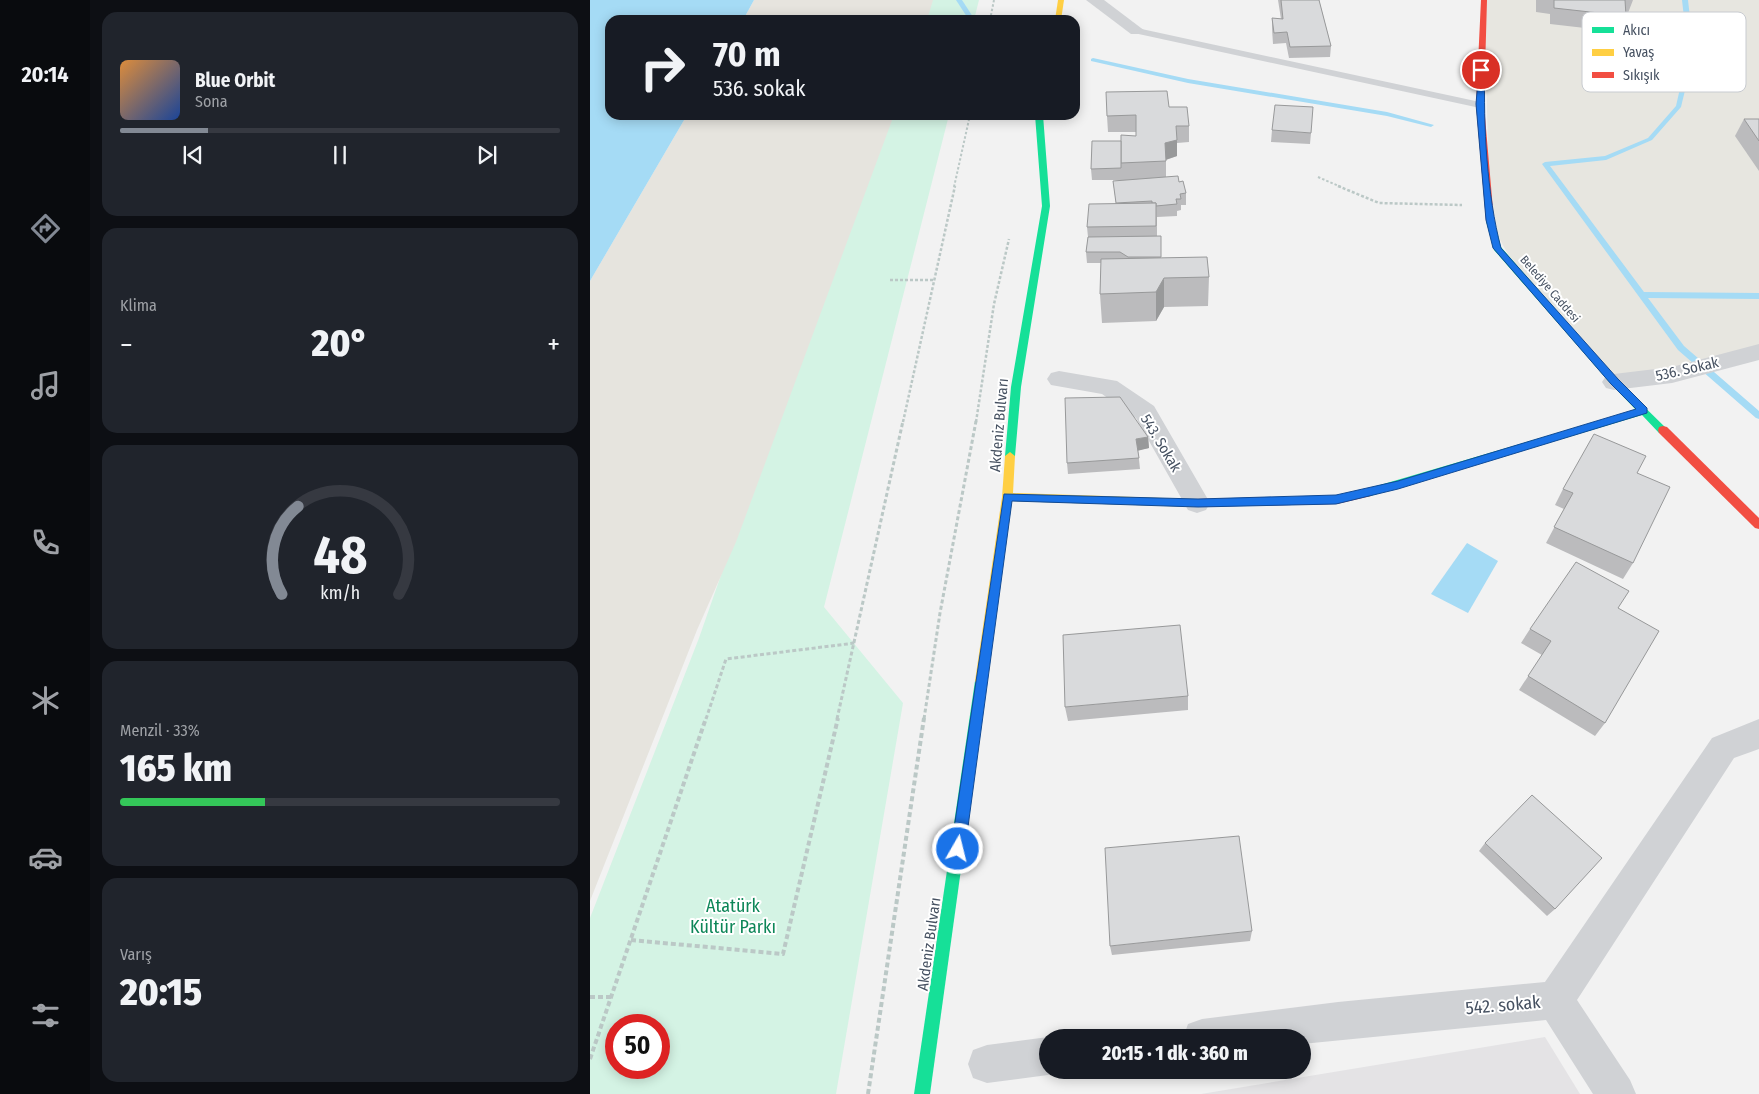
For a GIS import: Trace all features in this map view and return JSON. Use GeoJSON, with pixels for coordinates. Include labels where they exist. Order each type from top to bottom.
{"type":"FeatureCollection","features":[{"type":"Feature","properties":{"kind":"main road"},"geometry":{"type":"LineString","coordinates":[[1059,15],[1062,0]]}},
{"type":"Feature","properties":{"kind":"main road","name":"Belediye Caddesi"},"geometry":{"type":"LineString","coordinates":[[1484,0],[1480,104],[1490,220],[1497,248],[1614,382],[1759,525]]}},
{"type":"Feature","properties":{"kind":"main road","name":"Akdeniz Bulvarı"},"geometry":{"type":"LineString","coordinates":[[922,1094],[1007,496],[1016,388],[1046,206],[1039,120]]}},
{"type":"Feature","properties":{"kind":"main road"},"geometry":{"type":"LineString","coordinates":[[1007,496],[1198,503],[1336,500],[1407,482],[1644,411]]}},
{"type":"Feature","properties":{"kind":"street"},"geometry":{"type":"LineString","coordinates":[[1094,0],[1137,31]]}},
{"type":"Feature","properties":{"kind":"street","name":"536. Sokak"},"geometry":{"type":"LineString","coordinates":[[1614,382],[1672,375],[1748,355]]}},
{"type":"Feature","properties":{"kind":"street","name":"543. Sokak"},"geometry":{"type":"LineString","coordinates":[[1059,380],[1109,387],[1145,412],[1198,503]]}},
{"type":"Feature","properties":{"kind":"street","name":"542. sokak"},"geometry":{"type":"LineString","coordinates":[[1274,1029],[1555,1000],[1723,748],[1759,734]]}},
{"type":"Feature","properties":{"kind":"street"},"geometry":{"type":"LineString","coordinates":[[1555,1000],[1616,1094]]}},
{"type":"Feature","properties":{"kind":"street"},"geometry":{"type":"LineString","coordinates":[[987,1064],[1039,1057]]}},
{"type":"Feature","properties":{"kind":"lane"},"geometry":{"type":"LineString","coordinates":[[1137,31],[1480,104]]}},
{"type":"Feature","properties":{"kind":"path"},"geometry":{"type":"LineString","coordinates":[[991,15],[994,0]]}},
{"type":"Feature","properties":{"kind":"path"},"geometry":{"type":"LineString","coordinates":[[631,940],[783,954],[969,120]]}},
{"type":"Feature","properties":{"kind":"path"},"geometry":{"type":"LineString","coordinates":[[1318,177],[1379,203],[1489,206]]}},
{"type":"Feature","properties":{"kind":"path"},"geometry":{"type":"LineString","coordinates":[[868,1094],[940,613],[974,433],[994,304],[1010,236]]}},
{"type":"Feature","properties":{"kind":"path"},"geometry":{"type":"LineString","coordinates":[[890,280],[934,280]]}},
{"type":"Feature","properties":{"kind":"path"},"geometry":{"type":"LineString","coordinates":[[590,1059],[726,659],[854,642]]}},
{"type":"Feature","properties":{"kind":"path"},"geometry":{"type":"LineString","coordinates":[[590,997],[611,997]]}},
{"type":"Feature","properties":{"kind":"shaded area"},"geometry":{"type":"Polygon","coordinates":[[[1484,0],[1759,0],[1759,352],[1614,382],[1518,273],[1490,221],[1484,0]]]}},
{"type":"Feature","properties":{"kind":"shaded area"},"geometry":{"type":"Polygon","coordinates":[[[1545,1037],[1580,1094],[1201,1094],[1292,1079],[1311,1079],[1311,1076],[1545,1037]]]}},
{"type":"Feature","properties":{"kind":"green space"},"geometry":{"type":"Polygon","coordinates":[[[922,0],[979,0],[975,15],[917,15],[922,0]]]}},
{"type":"Feature","properties":{"kind":"green space","name":"Atatürk Kültür Parkı"},"geometry":{"type":"Polygon","coordinates":[[[880,120],[948,120],[824,607],[903,703],[836,1094],[590,1094],[590,918],[699,638],[880,120]]]}},
{"type":"Feature","properties":{"kind":"sand"},"geometry":{"type":"Polygon","coordinates":[[[754,0],[933,0],[928,15],[746,15],[754,0]]]}},
{"type":"Feature","properties":{"kind":"sand"},"geometry":{"type":"Polygon","coordinates":[[[684,120],[892,120],[736,542],[697,630],[590,901],[590,281],[684,120]]]}},
{"type":"Feature","properties":{"kind":"water"},"geometry":{"type":"Polygon","coordinates":[[[590,0],[754,0],[746,15],[605,15],[605,120],[684,120],[590,281],[590,0]]]}},
{"type":"Feature","properties":{"kind":"water"},"geometry":{"type":"Polygon","coordinates":[[[1467,543],[1498,561],[1468,613],[1431,594],[1467,543]]]}},
{"type":"Feature","properties":{"kind":"building"},"geometry":{"type":"Polygon","coordinates":[[[1281,0],[1319,0],[1331,46],[1290,47],[1287,32],[1274,33],[1272,18],[1283,19],[1281,0]]]}},
{"type":"Feature","properties":{"kind":"building"},"geometry":{"type":"Polygon","coordinates":[[[1554,0],[1625,0],[1626,12],[1590,12],[1554,8],[1554,0]]]}},
{"type":"Feature","properties":{"kind":"building"},"geometry":{"type":"Polygon","coordinates":[[[1167,91],[1169,107],[1187,107],[1189,126],[1176,126],[1177,140],[1165,143],[1166,161],[1121,163],[1121,135],[1136,136],[1136,115],[1107,116],[1106,92],[1167,91]]]}},
{"type":"Feature","properties":{"kind":"building"},"geometry":{"type":"Polygon","coordinates":[[[1275,105],[1313,107],[1311,133],[1272,130],[1275,105]]]}},
{"type":"Feature","properties":{"kind":"building"},"geometry":{"type":"Polygon","coordinates":[[[1744,119],[1759,119],[1759,141],[1744,119]]]}},
{"type":"Feature","properties":{"kind":"building"},"geometry":{"type":"Polygon","coordinates":[[[1092,141],[1121,141],[1121,168],[1091,169],[1092,141]]]}},
{"type":"Feature","properties":{"kind":"building"},"geometry":{"type":"Polygon","coordinates":[[[1178,176],[1179,182],[1183,181],[1186,193],[1180,194],[1181,199],[1176,199],[1177,204],[1156,206],[1156,203],[1152,203],[1152,201],[1116,203],[1113,181],[1178,176]]]}},
{"type":"Feature","properties":{"kind":"building"},"geometry":{"type":"Polygon","coordinates":[[[1156,203],[1156,226],[1087,227],[1089,204],[1156,203]]]}},
{"type":"Feature","properties":{"kind":"building"},"geometry":{"type":"Polygon","coordinates":[[[1161,236],[1161,257],[1128,257],[1120,252],[1086,252],[1088,237],[1161,236]]]}},
{"type":"Feature","properties":{"kind":"building"},"geometry":{"type":"Polygon","coordinates":[[[1207,257],[1209,277],[1164,278],[1156,292],[1100,294],[1101,259],[1207,257]]]}},
{"type":"Feature","properties":{"kind":"building"},"geometry":{"type":"Polygon","coordinates":[[[1120,397],[1148,437],[1136,439],[1139,458],[1067,463],[1065,398],[1120,397]]]}},
{"type":"Feature","properties":{"kind":"building"},"geometry":{"type":"Polygon","coordinates":[[[1594,434],[1646,456],[1637,473],[1670,487],[1633,563],[1554,527],[1573,493],[1563,489],[1594,434]]]}},
{"type":"Feature","properties":{"kind":"building"},"geometry":{"type":"Polygon","coordinates":[[[1576,562],[1629,591],[1618,608],[1659,631],[1605,723],[1528,676],[1551,641],[1530,629],[1576,562]]]}},
{"type":"Feature","properties":{"kind":"building"},"geometry":{"type":"Polygon","coordinates":[[[1180,625],[1188,696],[1065,707],[1063,635],[1180,625]]]}},
{"type":"Feature","properties":{"kind":"building"},"geometry":{"type":"Polygon","coordinates":[[[1532,795],[1602,858],[1555,909],[1485,843],[1532,795]]]}},
{"type":"Feature","properties":{"kind":"building"},"geometry":{"type":"Polygon","coordinates":[[[1239,836],[1252,931],[1110,946],[1105,848],[1239,836]]]}},
{"type":"Feature","properties":{"kind":"waterway"},"geometry":{"type":"LineString","coordinates":[[959,0],[969,15]]}},
{"type":"Feature","properties":{"kind":"waterway"},"geometry":{"type":"LineString","coordinates":[[1685,0],[1686,12]]}},
{"type":"Feature","properties":{"kind":"waterway"},"geometry":{"type":"LineString","coordinates":[[1093,60],[1188,81],[1387,114],[1431,125]]}},
{"type":"Feature","properties":{"kind":"waterway"},"geometry":{"type":"LineString","coordinates":[[1682,92],[1679,106],[1650,139],[1606,158],[1545,164],[1681,348],[1759,416]]}},
{"type":"Feature","properties":{"kind":"waterway"},"geometry":{"type":"LineString","coordinates":[[1642,295],[1759,296]]}},
{"type":"Feature","properties":{"kind":"traffic: fast"},"geometry":{"type":"LineString","coordinates":[[1010,456],[1016,387],[1046,206],[1039,120]]}},
{"type":"Feature","properties":{"kind":"traffic: fast"},"geometry":{"type":"LineString","coordinates":[[1490,221],[1497,248],[1614,382],[1663,430]]}},
{"type":"Feature","properties":{"kind":"traffic: fast"},"geometry":{"type":"LineString","coordinates":[[1367,493],[1643,411]]}},
{"type":"Feature","properties":{"kind":"traffic: fast"},"geometry":{"type":"LineString","coordinates":[[922,1094],[981,681]]}},
{"type":"Feature","properties":{"kind":"traffic: slow"},"geometry":{"type":"LineString","coordinates":[[1059,15],[1061,0]]}},
{"type":"Feature","properties":{"kind":"traffic: slow"},"geometry":{"type":"LineString","coordinates":[[981,681],[1007,497],[1010,456]]}},
{"type":"Feature","properties":{"kind":"traffic: slow"},"geometry":{"type":"LineString","coordinates":[[1007,497],[1195,503]]}},
{"type":"Feature","properties":{"kind":"traffic: jam"},"geometry":{"type":"LineString","coordinates":[[1484,0],[1480,105],[1490,221]]}},
{"type":"Feature","properties":{"kind":"traffic: jam"},"geometry":{"type":"LineString","coordinates":[[1663,430],[1759,525]]}},
{"type":"Feature","properties":{"kind":"traffic: jam"},"geometry":{"type":"LineString","coordinates":[[1195,503],[1337,500],[1367,493]]}},
{"type":"Feature","properties":{"kind":"route"},"geometry":{"type":"LineString","coordinates":[[958,849],[1007,496],[1198,503],[1336,500],[1398,485],[1644,411],[1614,382],[1497,248],[1490,220],[1480,104],[1481,70]]}}]}
